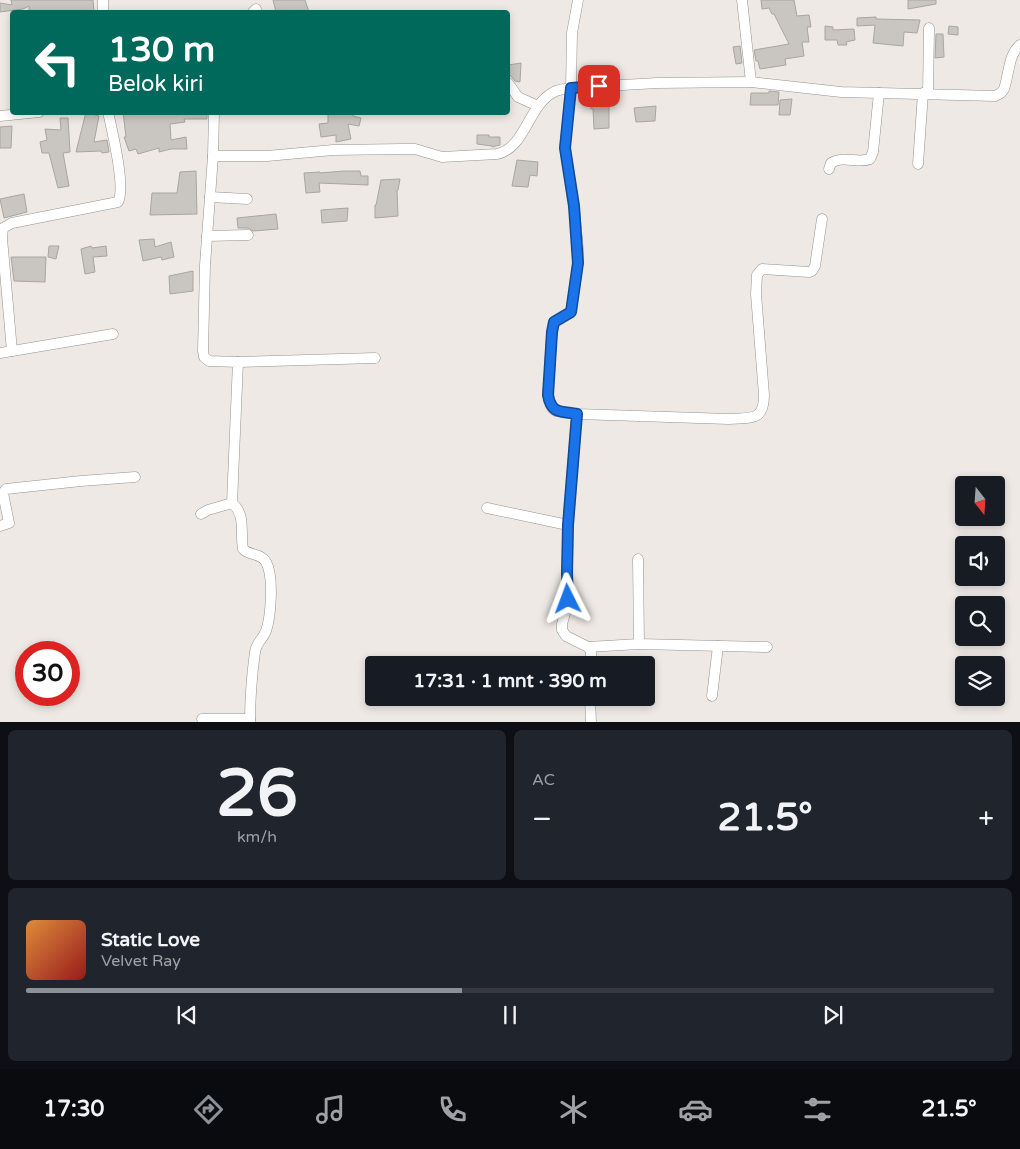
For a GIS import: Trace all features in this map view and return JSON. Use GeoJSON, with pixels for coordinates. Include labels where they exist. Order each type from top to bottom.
{"type":"FeatureCollection","features":[{"type":"Feature","properties":{"kind":"street"},"geometry":{"type":"LineString","coordinates":[[578,0],[572,33],[571,88],[565,148],[574,206],[578,263],[571,312],[554,322],[553,327],[548,395],[552,408],[556,411],[577,414],[729,419],[752,417],[760,414],[764,408],[764,395],[756,294],[757,275],[762,269],[812,271],[816,266],[822,220]]}},
{"type":"Feature","properties":{"kind":"street"},"geometry":{"type":"LineString","coordinates":[[742,0],[751,82]]}},
{"type":"Feature","properties":{"kind":"street"},"geometry":{"type":"LineString","coordinates":[[918,164],[926,93],[929,28]]}},
{"type":"Feature","properties":{"kind":"street"},"geometry":{"type":"LineString","coordinates":[[213,156],[267,156],[333,150],[402,149],[415,149],[442,158],[503,153],[513,146],[538,106],[551,93],[571,88],[657,83],[751,82],[822,91],[995,96],[1001,93],[1007,81],[1014,50],[1020,45]]}},
{"type":"Feature","properties":{"kind":"street"},"geometry":{"type":"LineString","coordinates":[[510,86],[518,97],[538,106]]}},
{"type":"Feature","properties":{"kind":"street"},"geometry":{"type":"LineString","coordinates":[[829,169],[831,163],[842,159],[867,161],[870,159],[873,152],[879,93]]}},
{"type":"Feature","properties":{"kind":"street"},"geometry":{"type":"LineString","coordinates":[[12,351],[2,238],[3,228],[6,225],[21,221],[118,202],[120,198],[120,178],[109,115]]}},
{"type":"Feature","properties":{"kind":"street"},"geometry":{"type":"LineString","coordinates":[[214,115],[207,236],[204,357],[209,361],[238,362],[375,358]]}},
{"type":"Feature","properties":{"kind":"street"},"geometry":{"type":"LineString","coordinates":[[210,197],[247,199]]}},
{"type":"Feature","properties":{"kind":"street"},"geometry":{"type":"LineString","coordinates":[[207,236],[248,235]]}},
{"type":"Feature","properties":{"kind":"street"},"geometry":{"type":"LineString","coordinates":[[0,353],[113,334]]}},
{"type":"Feature","properties":{"kind":"street"},"geometry":{"type":"LineString","coordinates":[[202,719],[250,720],[255,649],[266,630],[270,573],[262,557],[248,553],[243,549],[240,515],[232,503],[238,362]]}},
{"type":"Feature","properties":{"kind":"street"},"geometry":{"type":"LineString","coordinates":[[577,414],[568,525],[568,599],[562,624],[562,630],[566,636],[588,646],[639,644],[767,647]]}},
{"type":"Feature","properties":{"kind":"street"},"geometry":{"type":"LineString","coordinates":[[0,526],[9,522],[3,493],[6,489],[135,477]]}},
{"type":"Feature","properties":{"kind":"street"},"geometry":{"type":"LineString","coordinates":[[201,514],[232,503]]}},
{"type":"Feature","properties":{"kind":"street"},"geometry":{"type":"LineString","coordinates":[[487,508],[568,525]]}},
{"type":"Feature","properties":{"kind":"street"},"geometry":{"type":"LineString","coordinates":[[638,559],[639,644]]}},
{"type":"Feature","properties":{"kind":"street"},"geometry":{"type":"LineString","coordinates":[[588,646],[591,656]]}},
{"type":"Feature","properties":{"kind":"street"},"geometry":{"type":"LineString","coordinates":[[712,696],[718,646]]}},
{"type":"Feature","properties":{"kind":"street"},"geometry":{"type":"LineString","coordinates":[[590,706],[591,722]]}},
{"type":"Feature","properties":{"kind":"building"},"geometry":{"type":"Polygon","coordinates":[[[11,0],[93,0],[94,10],[29,10],[29,6],[23,9],[0,12],[0,3],[12,5],[11,0]]]}},
{"type":"Feature","properties":{"kind":"building"},"geometry":{"type":"Polygon","coordinates":[[[273,0],[305,0],[308,10],[276,10],[273,0]]]}},
{"type":"Feature","properties":{"kind":"building"},"geometry":{"type":"Polygon","coordinates":[[[761,0],[794,0],[797,16],[809,15],[811,27],[807,27],[809,42],[802,42],[804,56],[785,59],[786,65],[760,69],[754,50],[789,44],[774,14],[772,14],[769,8],[762,9],[761,0]]]}},
{"type":"Feature","properties":{"kind":"building"},"geometry":{"type":"Polygon","coordinates":[[[908,0],[936,0],[936,4],[908,9],[908,0]]]}},
{"type":"Feature","properties":{"kind":"building"},"geometry":{"type":"Polygon","coordinates":[[[876,17],[876,19],[920,20],[917,33],[904,32],[903,46],[873,43],[875,25],[857,26],[857,18],[876,17]]]}},
{"type":"Feature","properties":{"kind":"building"},"geometry":{"type":"Polygon","coordinates":[[[825,26],[833,27],[833,30],[854,29],[855,40],[846,42],[847,45],[838,45],[837,40],[825,40],[825,26]]]}},
{"type":"Feature","properties":{"kind":"building"},"geometry":{"type":"Polygon","coordinates":[[[949,26],[958,27],[958,35],[948,34],[949,26]]]}},
{"type":"Feature","properties":{"kind":"building"},"geometry":{"type":"Polygon","coordinates":[[[936,34],[943,34],[944,57],[935,58],[936,34]]]}},
{"type":"Feature","properties":{"kind":"building"},"geometry":{"type":"Polygon","coordinates":[[[740,46],[742,63],[736,64],[733,47],[740,46]]]}},
{"type":"Feature","properties":{"kind":"building"},"geometry":{"type":"Polygon","coordinates":[[[521,63],[520,82],[515,81],[510,76],[510,65],[521,63]]]}},
{"type":"Feature","properties":{"kind":"building"},"geometry":{"type":"Polygon","coordinates":[[[769,91],[779,92],[778,105],[750,105],[751,93],[769,93],[769,91]]]}},
{"type":"Feature","properties":{"kind":"building"},"geometry":{"type":"Polygon","coordinates":[[[609,99],[609,128],[594,129],[593,109],[591,109],[590,102],[609,99]]]}},
{"type":"Feature","properties":{"kind":"building"},"geometry":{"type":"Polygon","coordinates":[[[792,99],[790,115],[779,115],[780,100],[792,99]]]}},
{"type":"Feature","properties":{"kind":"building"},"geometry":{"type":"Polygon","coordinates":[[[656,106],[655,121],[636,122],[634,108],[656,106]]]}},
{"type":"Feature","properties":{"kind":"building"},"geometry":{"type":"Polygon","coordinates":[[[85,115],[99,116],[94,142],[107,140],[109,152],[76,152],[85,115]]]}},
{"type":"Feature","properties":{"kind":"building"},"geometry":{"type":"Polygon","coordinates":[[[123,115],[207,115],[207,119],[184,119],[185,122],[170,124],[171,140],[186,137],[187,149],[171,149],[159,152],[159,148],[138,154],[136,149],[129,151],[124,137],[126,137],[123,115]]]}},
{"type":"Feature","properties":{"kind":"building"},"geometry":{"type":"Polygon","coordinates":[[[328,115],[353,115],[361,118],[359,126],[348,124],[351,139],[336,142],[336,135],[321,137],[319,124],[328,123],[328,115]]]}},
{"type":"Feature","properties":{"kind":"building"},"geometry":{"type":"Polygon","coordinates":[[[60,118],[68,118],[70,152],[63,153],[69,186],[58,188],[49,153],[42,153],[40,142],[47,140],[45,129],[61,130],[60,118]]]}},
{"type":"Feature","properties":{"kind":"building"},"geometry":{"type":"Polygon","coordinates":[[[12,126],[11,148],[0,148],[0,127],[12,126]]]}},
{"type":"Feature","properties":{"kind":"building"},"geometry":{"type":"Polygon","coordinates":[[[477,135],[500,137],[500,145],[492,147],[477,144],[477,135]]]}},
{"type":"Feature","properties":{"kind":"building"},"geometry":{"type":"Polygon","coordinates":[[[517,160],[538,162],[537,176],[530,175],[528,187],[512,186],[517,160]]]}},
{"type":"Feature","properties":{"kind":"building"},"geometry":{"type":"Polygon","coordinates":[[[196,171],[197,214],[150,215],[152,193],[177,193],[180,172],[196,171]]]}},
{"type":"Feature","properties":{"kind":"building"},"geometry":{"type":"Polygon","coordinates":[[[360,171],[361,176],[368,176],[368,185],[319,183],[320,192],[306,193],[304,173],[360,171]]]}},
{"type":"Feature","properties":{"kind":"building"},"geometry":{"type":"Polygon","coordinates":[[[400,179],[397,190],[398,216],[375,218],[375,205],[381,180],[400,179]]]}},
{"type":"Feature","properties":{"kind":"building"},"geometry":{"type":"Polygon","coordinates":[[[24,194],[27,212],[4,218],[0,199],[24,194]]]}},
{"type":"Feature","properties":{"kind":"building"},"geometry":{"type":"Polygon","coordinates":[[[348,208],[347,221],[322,223],[321,210],[348,208]]]}},
{"type":"Feature","properties":{"kind":"building"},"geometry":{"type":"Polygon","coordinates":[[[276,214],[278,229],[253,231],[248,228],[238,228],[237,218],[276,214]]]}},
{"type":"Feature","properties":{"kind":"building"},"geometry":{"type":"Polygon","coordinates":[[[154,239],[155,247],[171,242],[174,257],[162,260],[161,257],[143,261],[139,240],[154,239]]]}},
{"type":"Feature","properties":{"kind":"building"},"geometry":{"type":"Polygon","coordinates":[[[49,246],[59,246],[56,259],[48,257],[49,246]]]}},
{"type":"Feature","properties":{"kind":"building"},"geometry":{"type":"Polygon","coordinates":[[[91,246],[92,248],[106,246],[107,256],[93,257],[95,272],[85,274],[81,249],[91,246]]]}},
{"type":"Feature","properties":{"kind":"building"},"geometry":{"type":"Polygon","coordinates":[[[11,257],[46,257],[45,282],[14,281],[11,257]]]}},
{"type":"Feature","properties":{"kind":"building"},"geometry":{"type":"Polygon","coordinates":[[[193,271],[193,291],[170,294],[169,276],[193,271]]]}},
{"type":"Feature","properties":{"kind":"route"},"geometry":{"type":"LineString","coordinates":[[568,599],[568,525],[577,414],[556,411],[552,408],[548,395],[554,322],[571,312],[578,263],[571,175],[565,148],[571,88],[599,86]]}}]}
